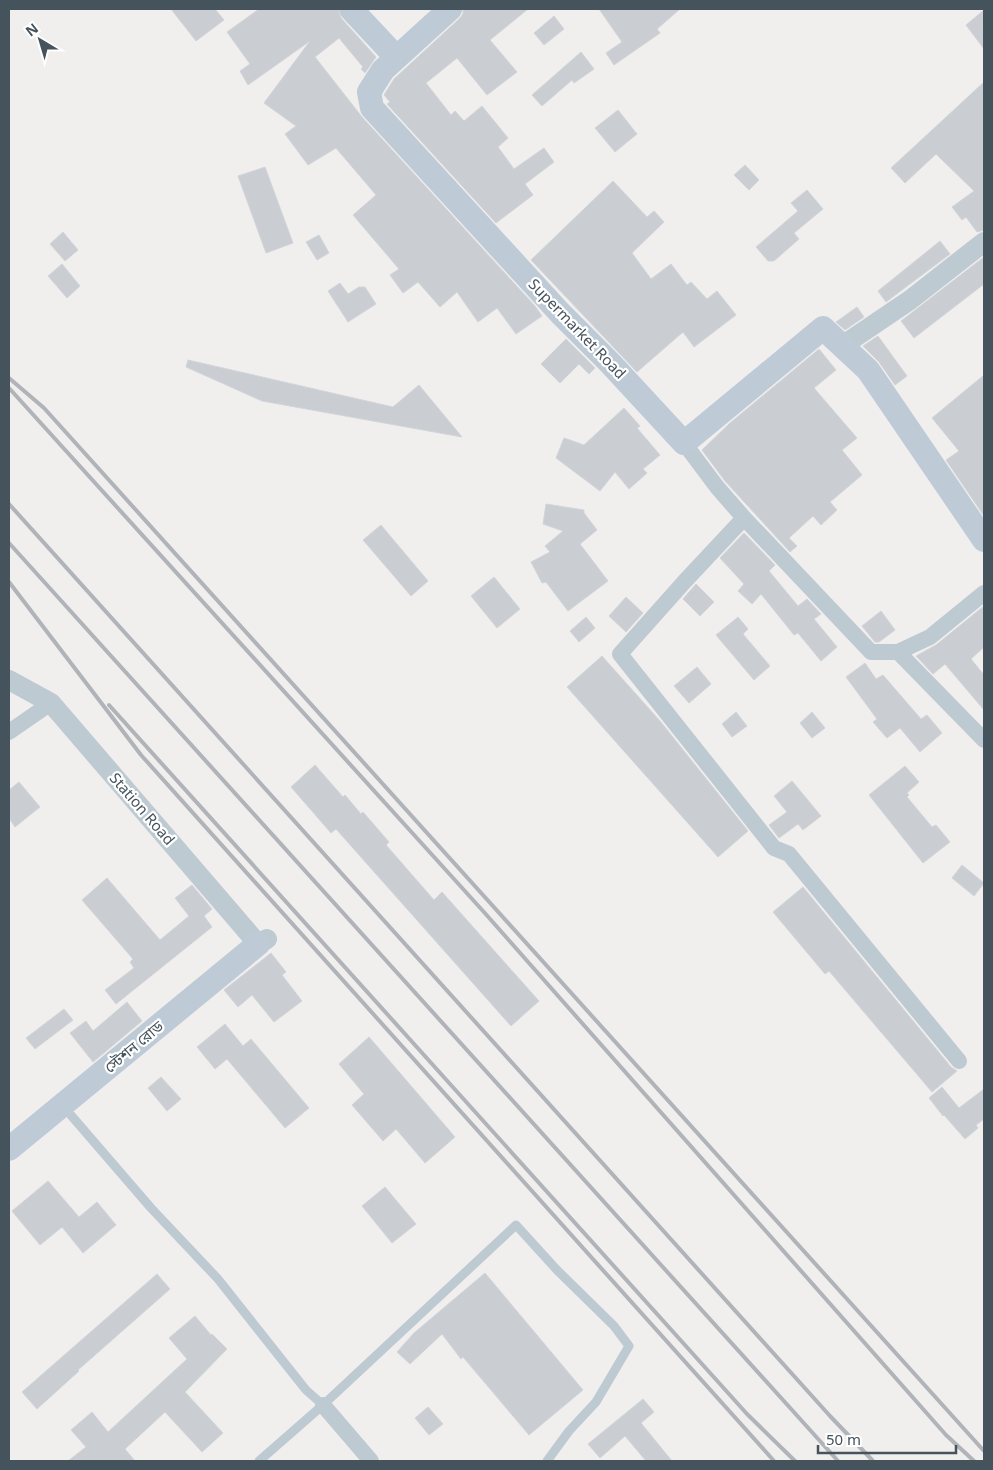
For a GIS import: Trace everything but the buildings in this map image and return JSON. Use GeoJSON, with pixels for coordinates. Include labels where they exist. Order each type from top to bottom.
{"type":"FeatureCollection","features":[{"type":"Feature","properties":{"kind":"main road"},"geometry":{"type":"LineString","coordinates":[[351,9],[396,57]]}},
{"type":"Feature","properties":{"kind":"main road","name":"Supermarket Road"},"geometry":{"type":"LineString","coordinates":[[450,9],[383,70],[369,92],[372,108],[553,305],[684,443]]}},
{"type":"Feature","properties":{"kind":"main road"},"geometry":{"type":"LineString","coordinates":[[684,443],[823,328],[868,370],[984,540]]}},
{"type":"Feature","properties":{"kind":"main road","name":"স্টেশন রোড"},"geometry":{"type":"LineString","coordinates":[[9,1149],[263,942]]}},
{"type":"Feature","properties":{"kind":"street"},"geometry":{"type":"LineString","coordinates":[[842,346],[910,300],[984,242]]}},
{"type":"Feature","properties":{"kind":"street"},"geometry":{"type":"LineString","coordinates":[[684,443],[717,487],[744,518],[871,652],[898,652],[930,637],[984,592]]}},
{"type":"Feature","properties":{"kind":"street"},"geometry":{"type":"LineString","coordinates":[[744,518],[684,581],[620,654],[774,848],[789,854],[959,1061]]}},
{"type":"Feature","properties":{"kind":"street"},"geometry":{"type":"LineString","coordinates":[[898,652],[984,740]]}},
{"type":"Feature","properties":{"kind":"street","name":"Station Road"},"geometry":{"type":"LineString","coordinates":[[9,680],[51,703],[263,942]]}},
{"type":"Feature","properties":{"kind":"street"},"geometry":{"type":"LineString","coordinates":[[9,732],[51,703]]}},
{"type":"Feature","properties":{"kind":"street"},"geometry":{"type":"LineString","coordinates":[[323,1405],[371,1461]]}},
{"type":"Feature","properties":{"kind":"lane"},"geometry":{"type":"LineString","coordinates":[[63,1106],[150,1208],[218,1279],[306,1390],[323,1405]]}},
{"type":"Feature","properties":{"kind":"lane"},"geometry":{"type":"LineString","coordinates":[[259,1461],[323,1405],[516,1225],[557,1270],[614,1326],[629,1346],[596,1402],[569,1431],[547,1461]]}},
{"type":"Feature","properties":{"kind":"railway"},"geometry":{"type":"LineString","coordinates":[[9,378],[44,408],[984,1451]]}},
{"type":"Feature","properties":{"kind":"railway"},"geometry":{"type":"LineString","coordinates":[[9,388],[483,911],[946,1435],[974,1461]]}},
{"type":"Feature","properties":{"kind":"railway"},"geometry":{"type":"LineString","coordinates":[[9,504],[830,1416],[873,1461]]}},
{"type":"Feature","properties":{"kind":"railway"},"geometry":{"type":"LineString","coordinates":[[9,543],[838,1461]]}},
{"type":"Feature","properties":{"kind":"railway"},"geometry":{"type":"LineString","coordinates":[[9,582],[141,755],[774,1461]]}},
{"type":"Feature","properties":{"kind":"railway"},"geometry":{"type":"LineString","coordinates":[[109,705],[747,1414],[795,1461]]}}]}
